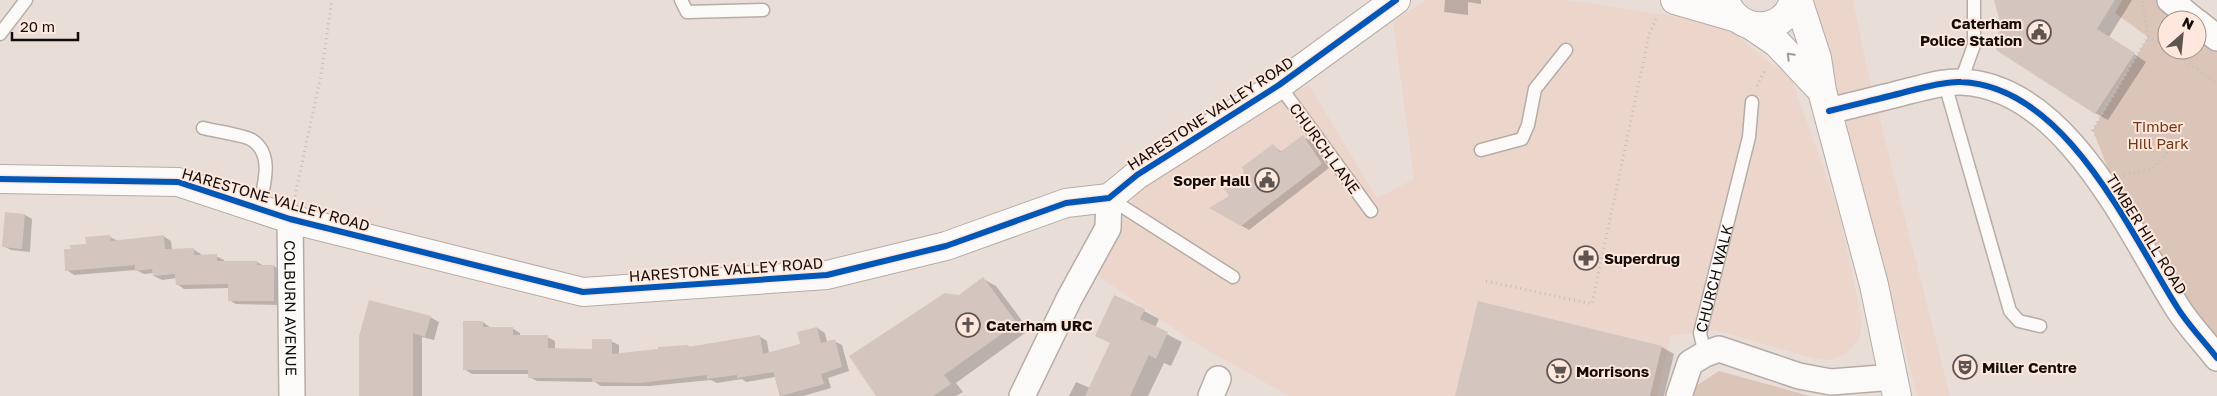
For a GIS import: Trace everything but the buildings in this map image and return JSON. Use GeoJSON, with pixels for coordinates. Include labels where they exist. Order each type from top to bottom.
{"type":"FeatureCollection","features":[{"type":"Feature","properties":{"kind":"street","name":"HARESTONE VALLEY ROAD"},"geometry":{"type":"LineString","coordinates":[[0,179],[178,182],[290,219],[583,292],[827,275],[946,246],[1066,203],[1109,198],[1138,175],[1279,85],[1396,0]]}},
{"type":"Feature","properties":{"kind":"street"},"geometry":{"type":"LineString","coordinates":[[1676,0],[1737,14],[1764,27],[1775,24],[1790,11],[1796,0]]}},
{"type":"Feature","properties":{"kind":"street"},"geometry":{"type":"LineString","coordinates":[[1796,0],[1817,58],[1825,101],[1874,285],[1895,387]]}},
{"type":"Feature","properties":{"kind":"street"},"geometry":{"type":"LineString","coordinates":[[2170,0],[2182,10]]}},
{"type":"Feature","properties":{"kind":"street"},"geometry":{"type":"LineString","coordinates":[[1737,14],[1777,43],[1825,101]]}},
{"type":"Feature","properties":{"kind":"street"},"geometry":{"type":"LineString","coordinates":[[2207,30],[2217,38]]}},
{"type":"Feature","properties":{"kind":"street","name":"TIMBER HILL ROAD"},"geometry":{"type":"LineString","coordinates":[[1825,101],[1953,83],[1992,87],[2026,104],[2078,150],[2119,207],[2178,309],[2217,358]]}},
{"type":"Feature","properties":{"kind":"street"},"geometry":{"type":"LineString","coordinates":[[1022,396],[1069,299],[1108,228],[1109,198]]}},
{"type":"Feature","properties":{"kind":"street","name":"COLBURN AVENUE"},"geometry":{"type":"LineString","coordinates":[[290,219],[292,396]]}},
{"type":"Feature","properties":{"kind":"street","name":"CHURCH WALK"},"geometry":{"type":"LineString","coordinates":[[1705,354],[1719,349],[1799,376],[1830,382],[1895,387]]}},
{"type":"Feature","properties":{"kind":"street"},"geometry":{"type":"LineString","coordinates":[[1679,396],[1690,363],[1705,354]]}},
{"type":"Feature","properties":{"kind":"lane"},"geometry":{"type":"LineString","coordinates":[[0,34],[26,0]]}},
{"type":"Feature","properties":{"kind":"lane"},"geometry":{"type":"LineString","coordinates":[[681,0],[687,12],[763,10]]}},
{"type":"Feature","properties":{"kind":"lane"},"geometry":{"type":"LineString","coordinates":[[1974,0],[1974,45],[1953,83],[2010,311],[2019,321],[2040,326]]}},
{"type":"Feature","properties":{"kind":"lane"},"geometry":{"type":"LineString","coordinates":[[1481,150],[1522,139],[1528,125],[1535,89],[1566,50]]}},
{"type":"Feature","properties":{"kind":"lane","name":"CHURCH LANE"},"geometry":{"type":"LineString","coordinates":[[1279,85],[1371,211]]}},
{"type":"Feature","properties":{"kind":"lane","name":"CHURCH WALK"},"geometry":{"type":"LineString","coordinates":[[1705,354],[1700,333],[1749,138],[1752,102]]}},
{"type":"Feature","properties":{"kind":"lane"},"geometry":{"type":"LineString","coordinates":[[203,128],[252,140],[263,153],[267,167],[259,209]]}},
{"type":"Feature","properties":{"kind":"lane"},"geometry":{"type":"LineString","coordinates":[[1109,198],[1233,276]]}},
{"type":"Feature","properties":{"kind":"path"},"geometry":{"type":"LineString","coordinates":[[290,219],[322,75],[332,0]]}},
{"type":"Feature","properties":{"kind":"path"},"geometry":{"type":"LineString","coordinates":[[1486,281],[1592,304],[1649,36],[1660,10],[1673,12],[1676,0]]}},
{"type":"Feature","properties":{"kind":"path"},"geometry":{"type":"LineString","coordinates":[[2078,150],[2093,130],[2148,37],[2142,0]]}},
{"type":"Feature","properties":{"kind":"path"},"geometry":{"type":"LineString","coordinates":[[2148,37],[2157,43]]}},
{"type":"Feature","properties":{"kind":"path"},"geometry":{"type":"LineString","coordinates":[[2183,60],[2217,83]]}},
{"type":"Feature","properties":{"kind":"path"},"geometry":{"type":"LineString","coordinates":[[2118,177],[2152,169],[2177,142]]}},
{"type":"Feature","properties":{"kind":"shaded area"},"geometry":{"type":"Polygon","coordinates":[[[1427,0],[1567,0],[1680,17],[1717,20],[1792,80],[1838,209],[1862,319],[1860,337],[1846,354],[1831,360],[1815,359],[1715,330],[1671,336],[1657,396],[1289,396],[1190,340],[1097,275],[1142,181],[1252,114],[1309,85],[1377,198],[1414,179],[1393,21],[1427,0]]]}},
{"type":"Feature","properties":{"kind":"shaded area"},"geometry":{"type":"Polygon","coordinates":[[[1808,0],[1853,0],[1867,68],[1950,396],[1917,396],[1846,124],[1808,0]]]}},
{"type":"Feature","properties":{"kind":"green space","name":"Timber Hill Park"},"geometry":{"type":"Polygon","coordinates":[[[2122,0],[2170,0],[2182,10],[2157,10],[2157,60],[2207,60],[2207,30],[2217,38],[2217,342],[2189,307],[2124,192],[2108,169],[2093,130],[2148,37],[2115,13],[2122,0]]]}},
{"type":"Feature","properties":{"kind":"green space"},"geometry":{"type":"Polygon","coordinates":[[[1719,371],[1810,396],[1691,396],[1693,388],[1719,371]]]}},
{"type":"Feature","properties":{"kind":"cycle path"},"geometry":{"type":"LineString","coordinates":[[0,179],[178,182],[290,219],[583,292],[827,275],[946,246],[1066,203],[1109,198],[1137,175],[1279,85],[1396,0]]}},
{"type":"Feature","properties":{"kind":"cycle path"},"geometry":{"type":"LineString","coordinates":[[1829,111],[1942,83],[1955,82],[1998,90],[2032,108],[2063,135],[2090,168],[2115,203],[2181,314],[2217,358]]}},
{"type":"Feature","properties":{"kind":"place","name":"Caterham Police Station"},"geometry":{"type":"Point","coordinates":[2039,32]}},
{"type":"Feature","properties":{"kind":"place","name":"Soper Hall"},"geometry":{"type":"Point","coordinates":[1267,180]}},
{"type":"Feature","properties":{"kind":"place","name":"Superdrug"},"geometry":{"type":"Point","coordinates":[1586,258]}},
{"type":"Feature","properties":{"kind":"place","name":"Caterham URC"},"geometry":{"type":"Point","coordinates":[968,325]}},
{"type":"Feature","properties":{"kind":"place","name":"Miller Centre"},"geometry":{"type":"Point","coordinates":[1965,367]}},
{"type":"Feature","properties":{"kind":"place","name":"Morrisons"},"geometry":{"type":"Point","coordinates":[1559,371]}}]}
